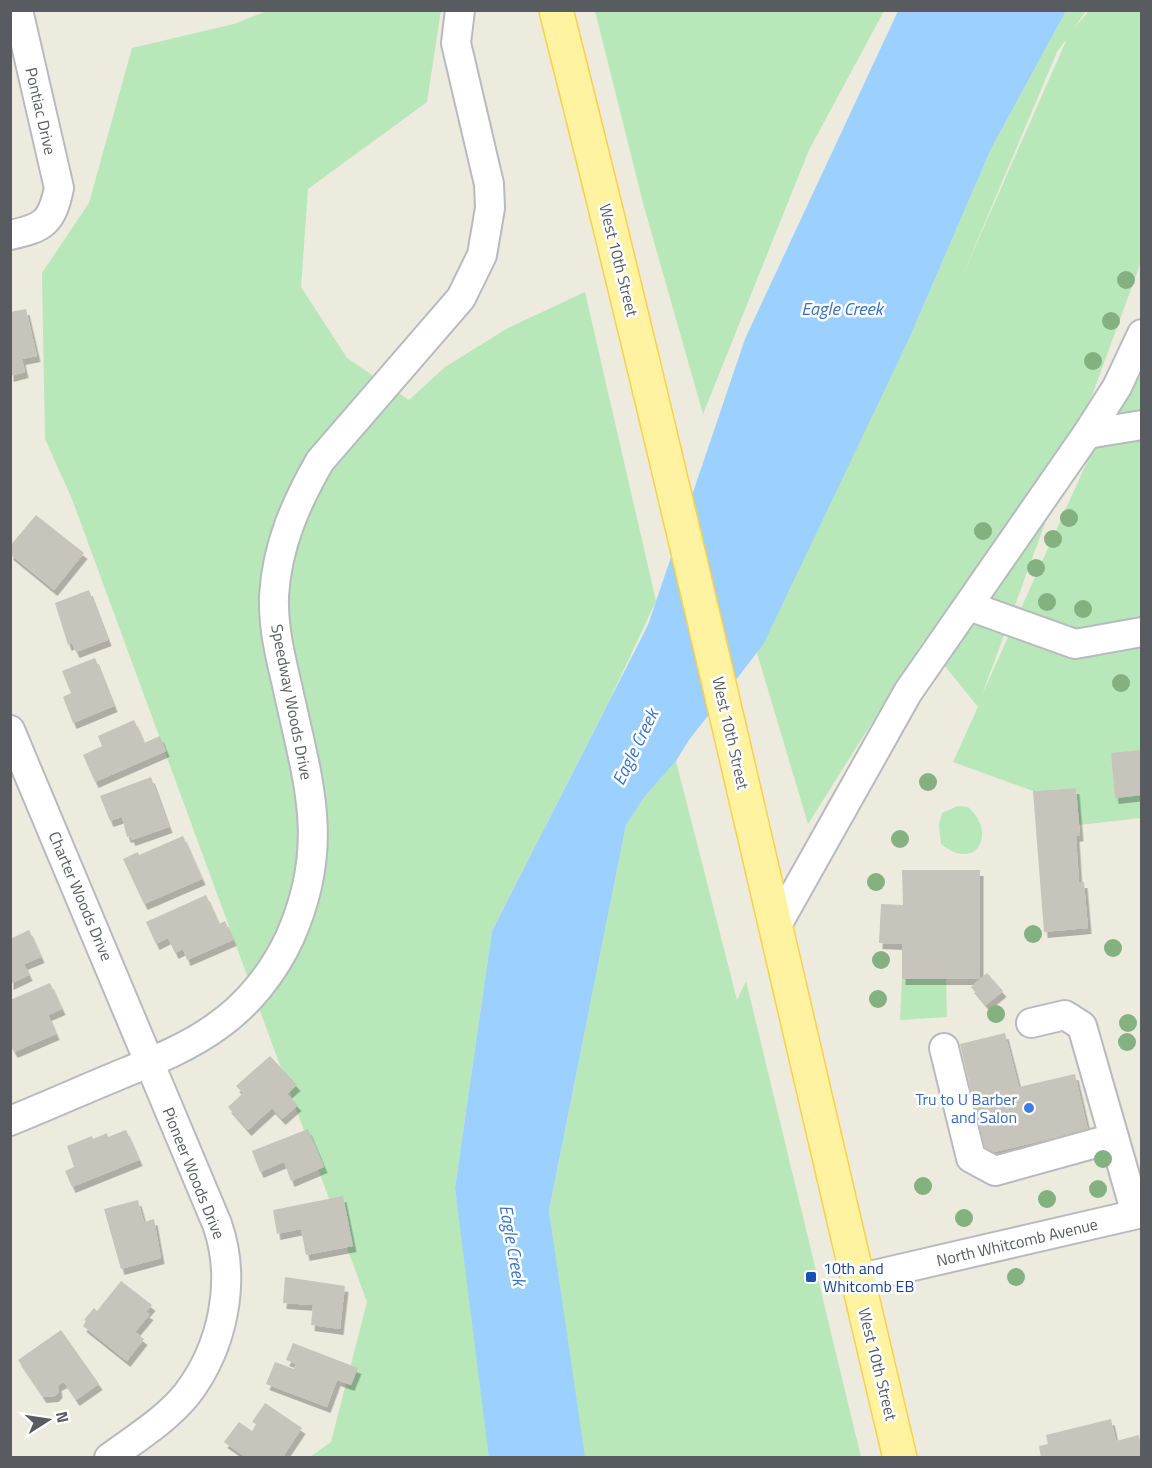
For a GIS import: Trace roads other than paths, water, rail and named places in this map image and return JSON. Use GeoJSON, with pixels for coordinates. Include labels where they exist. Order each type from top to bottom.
{"type":"FeatureCollection","features":[{"type":"Feature","properties":{"kind":"main road","name":"West 10th Street"},"geometry":{"type":"LineString","coordinates":[[556,10],[628,298],[777,925],[900,1458]]}},
{"type":"Feature","properties":{"kind":"street","name":"Pontiac Drive"},"geometry":{"type":"LineString","coordinates":[[10,235],[41,225],[54,210],[59,188],[18,10]]}},
{"type":"Feature","properties":{"kind":"street","name":"Speedway Woods Drive"},"geometry":{"type":"LineString","coordinates":[[10,1121],[150,1063],[195,1041],[215,1028],[250,996],[286,947],[303,903],[314,856],[314,820],[276,633],[274,597],[279,560],[291,514],[306,481],[320,460],[461,298],[482,255],[490,208],[489,184],[456,43],[460,10]]}},
{"type":"Feature","properties":{"kind":"street"},"geometry":{"type":"LineString","coordinates":[[777,925],[908,692],[1087,434],[1117,387],[1142,334]]}},
{"type":"Feature","properties":{"kind":"street"},"geometry":{"type":"LineString","coordinates":[[1087,434],[1142,425]]}},
{"type":"Feature","properties":{"kind":"street"},"geometry":{"type":"LineString","coordinates":[[969,606],[1075,644],[1142,632]]}},
{"type":"Feature","properties":{"kind":"street","name":"Charter Woods Drive"},"geometry":{"type":"LineString","coordinates":[[10,730],[150,1063]]}},
{"type":"Feature","properties":{"kind":"street"},"geometry":{"type":"LineString","coordinates":[[1031,1023],[1065,1015],[1083,1026],[1114,1138],[1139,1214]]}},
{"type":"Feature","properties":{"kind":"street"},"geometry":{"type":"LineString","coordinates":[[944,1048],[971,1158],[995,1171],[1114,1138]]}},
{"type":"Feature","properties":{"kind":"street","name":"Pioneer Woods Drive"},"geometry":{"type":"LineString","coordinates":[[110,1458],[163,1419],[187,1393],[211,1353],[222,1319],[225,1296],[226,1260],[221,1236],[150,1063]]}},
{"type":"Feature","properties":{"kind":"street","name":"North Whitcomb Avenue"},"geometry":{"type":"LineString","coordinates":[[857,1279],[1139,1214]]}},
{"type":"Feature","properties":{"kind":"water","name":"Eagle Creek"},"geometry":{"type":"Polygon","coordinates":[[[898,11],[1066,11],[991,149],[909,339],[763,645],[689,740],[676,761],[646,795],[626,825],[549,1211],[585,1457],[489,1458],[455,1188],[492,931],[648,625],[745,339],[898,11]]]}},
{"type":"Feature","properties":{"kind":"place","name":"Tru to U Barber and Salon"},"geometry":{"type":"Point","coordinates":[1029,1108]}},
{"type":"Feature","properties":{"kind":"place","name":"10th and Whitcomb EB"},"geometry":{"type":"Point","coordinates":[811,1277]}}]}
